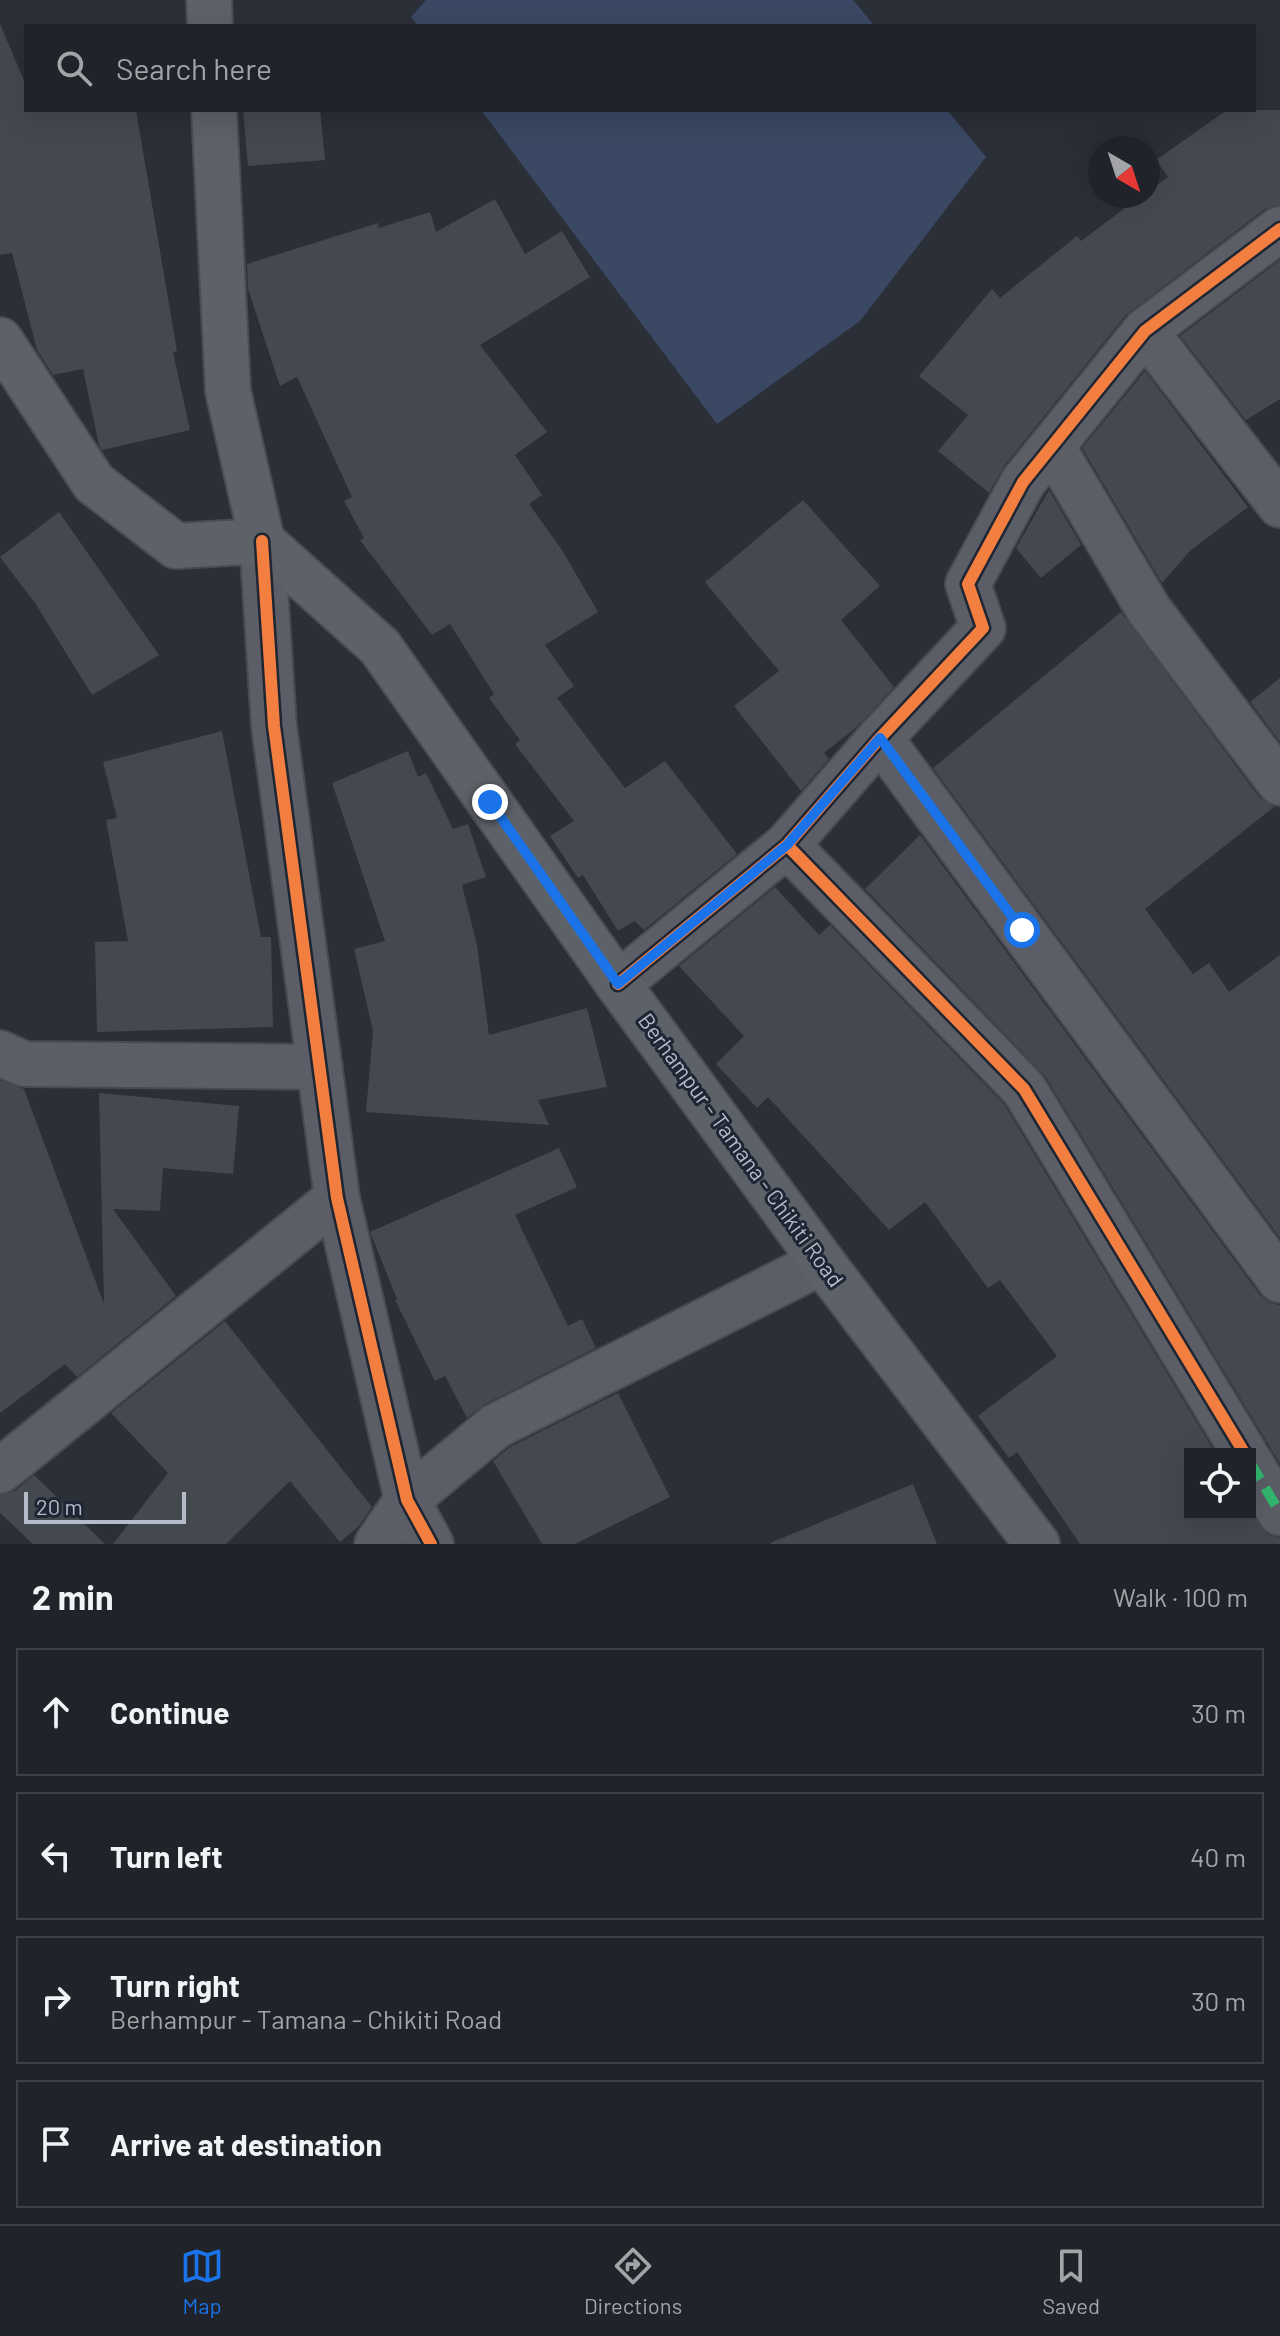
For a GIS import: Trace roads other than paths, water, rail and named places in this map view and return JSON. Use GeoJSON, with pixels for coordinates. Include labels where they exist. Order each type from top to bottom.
{"type":"FeatureCollection","features":[{"type":"Feature","properties":{"kind":"main road"},"geometry":{"type":"LineString","coordinates":[[209,0],[210,24]]}},
{"type":"Feature","properties":{"kind":"main road"},"geometry":{"type":"LineString","coordinates":[[0,340],[94,483],[164,537],[176,546],[262,541],[228,391],[214,112]]}},
{"type":"Feature","properties":{"kind":"main road","name":"Berhampur - Tamana - Chikiti Road"},"geometry":{"type":"LineString","coordinates":[[262,541],[380,647],[618,984],[822,1262],[1037,1544]]}},
{"type":"Feature","properties":{"kind":"street"},"geometry":{"type":"LineString","coordinates":[[618,984],[787,845],[880,738],[983,628],[968,584],[1023,482],[1145,331],[1280,229]]}},
{"type":"Feature","properties":{"kind":"street"},"geometry":{"type":"LineString","coordinates":[[1145,331],[1280,505]]}},
{"type":"Feature","properties":{"kind":"street"},"geometry":{"type":"LineString","coordinates":[[1052,446],[1149,610],[1280,783]]}},
{"type":"Feature","properties":{"kind":"street"},"geometry":{"type":"LineString","coordinates":[[262,541],[274,726],[337,1198],[407,1500],[431,1544]]}},
{"type":"Feature","properties":{"kind":"street"},"geometry":{"type":"LineString","coordinates":[[880,738],[1280,1280]]}},
{"type":"Feature","properties":{"kind":"street"},"geometry":{"type":"LineString","coordinates":[[787,845],[1024,1089],[1241,1448]]}},
{"type":"Feature","properties":{"kind":"street"},"geometry":{"type":"LineString","coordinates":[[8,1065],[320,1067]]}},
{"type":"Feature","properties":{"kind":"street"},"geometry":{"type":"LineString","coordinates":[[0,1471],[337,1198]]}},
{"type":"Feature","properties":{"kind":"street"},"geometry":{"type":"LineString","coordinates":[[377,1544],[407,1500],[496,1426],[822,1262]]}},
{"type":"Feature","properties":{"kind":"street"},"geometry":{"type":"LineString","coordinates":[[1256,1472],[1280,1513]]}},
{"type":"Feature","properties":{"kind":"water"},"geometry":{"type":"Polygon","coordinates":[[[426,0],[853,0],[873,24],[416,24],[411,17],[426,0]]]}},
{"type":"Feature","properties":{"kind":"water"},"geometry":{"type":"Polygon","coordinates":[[[483,112],[949,112],[986,157],[860,321],[717,424],[483,112]]]}}]}
